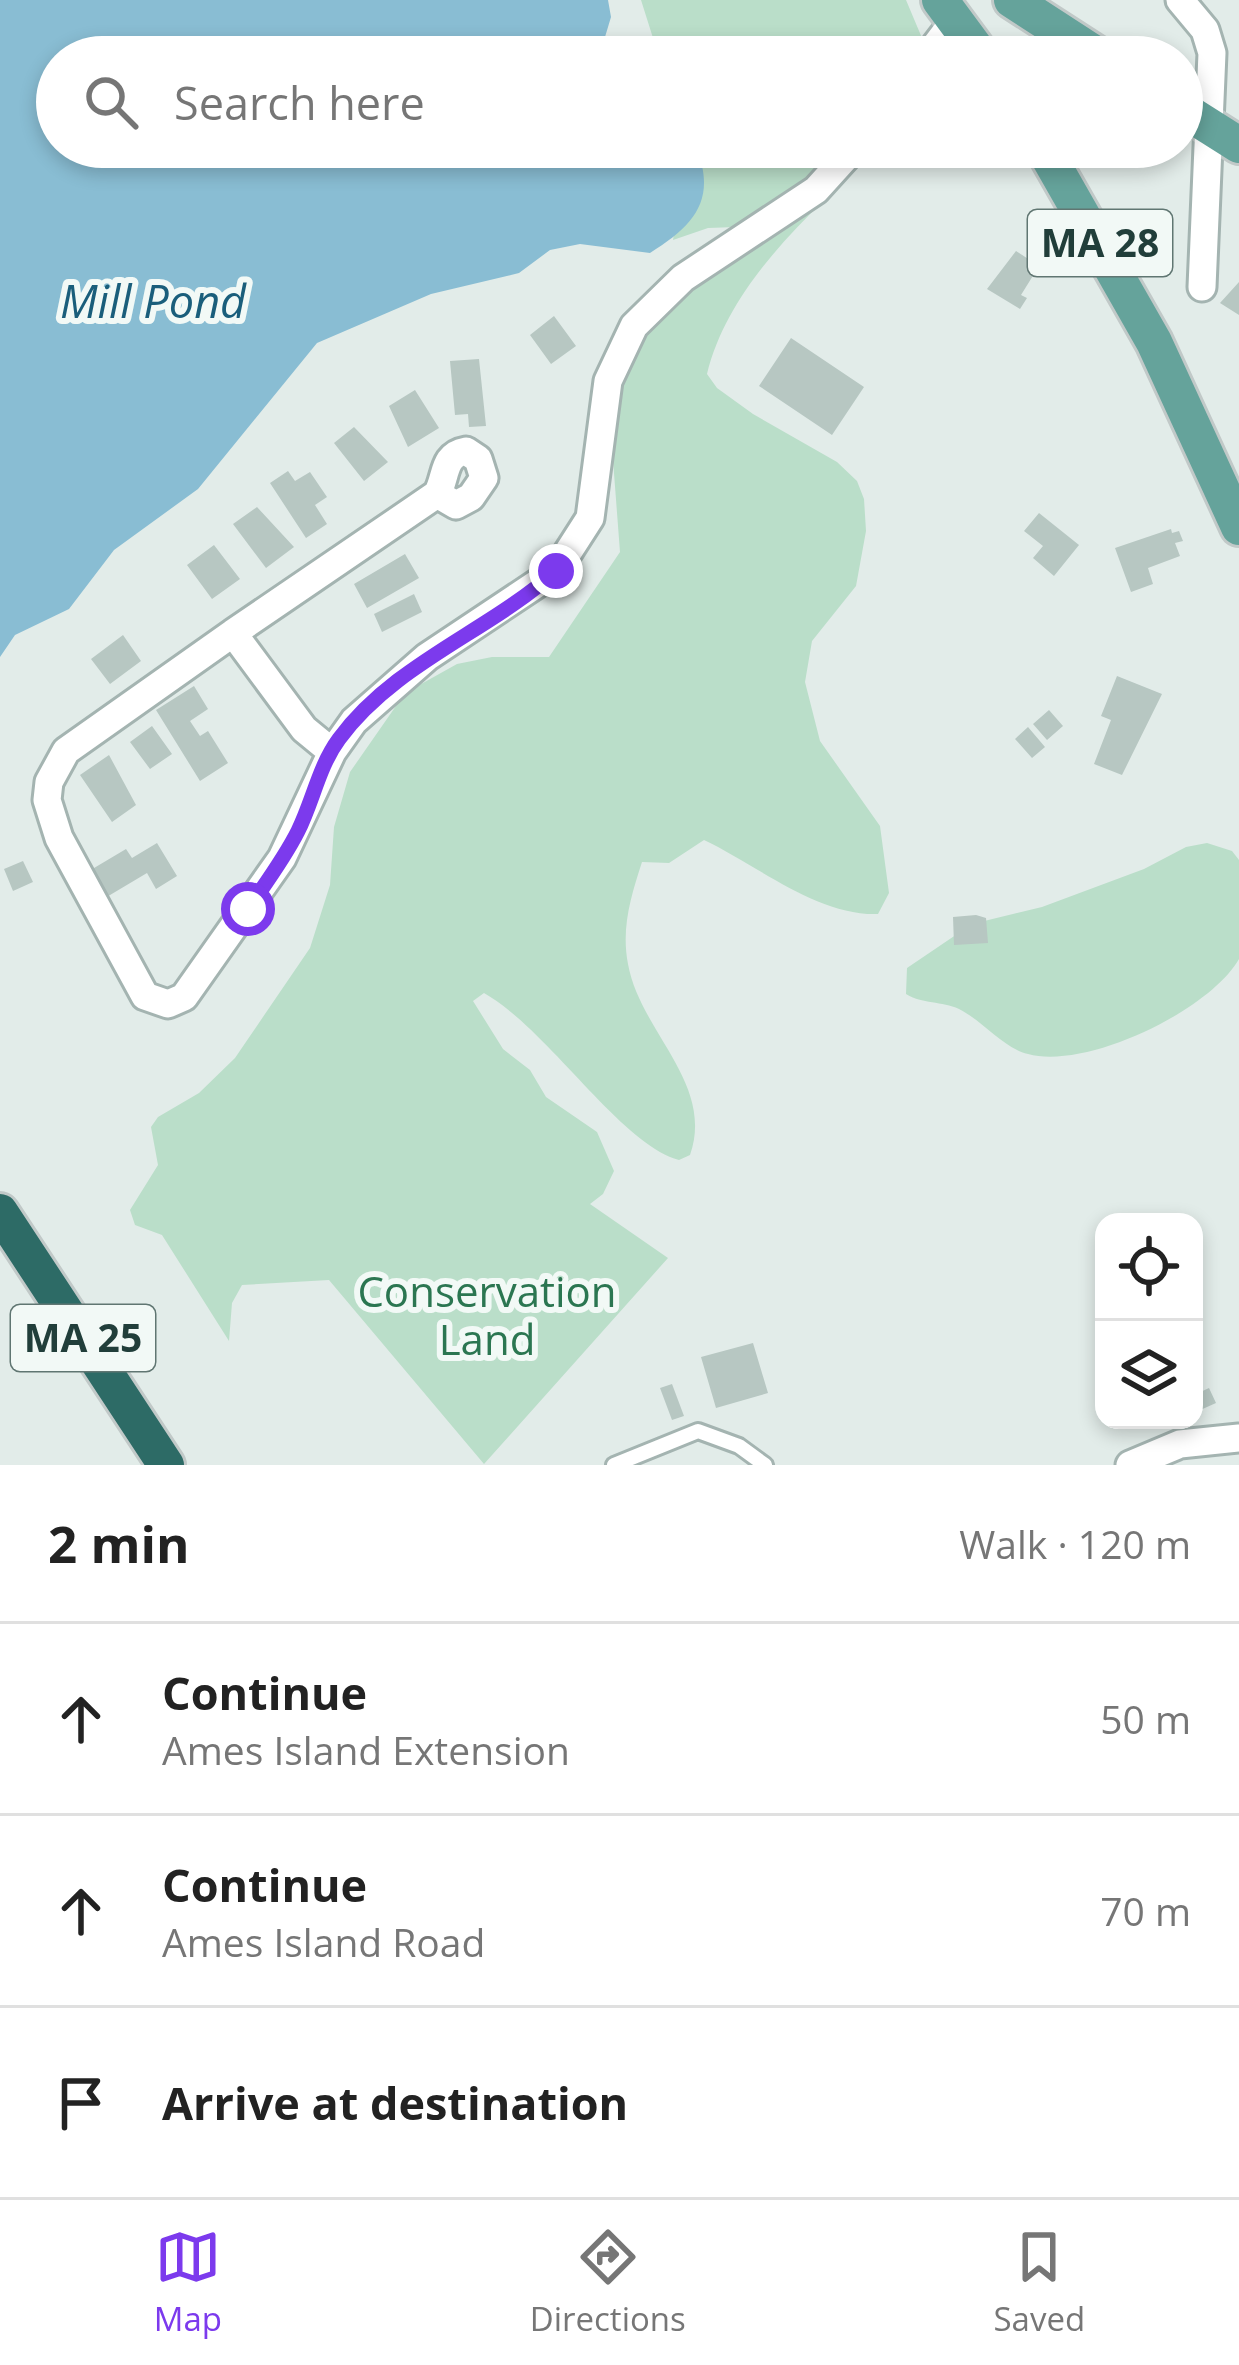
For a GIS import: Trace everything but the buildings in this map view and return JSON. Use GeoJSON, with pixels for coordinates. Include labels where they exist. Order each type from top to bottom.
{"type":"FeatureCollection","features":[{"type":"Feature","properties":{"kind":"highway","name":"MA 25"},"geometry":{"type":"LineString","coordinates":[[0,1212],[166,1465]]}},
{"type":"Feature","properties":{"kind":"main road"},"geometry":{"type":"LineString","coordinates":[[1012,0],[1068,36]]}},
{"type":"Feature","properties":{"kind":"main road"},"geometry":{"type":"LineString","coordinates":[[947,10],[966,36]]}},
{"type":"Feature","properties":{"kind":"main road"},"geometry":{"type":"LineString","coordinates":[[1203,123],[1239,145]]}},
{"type":"Feature","properties":{"kind":"main road","name":"MA 28"},"geometry":{"type":"LineString","coordinates":[[1055,168],[1154,342],[1239,527]]}},
{"type":"Feature","properties":{"kind":"street"},"geometry":{"type":"LineString","coordinates":[[1180,0],[1205,30],[1211,46],[1203,79]]}},
{"type":"Feature","properties":{"kind":"street"},"geometry":{"type":"LineString","coordinates":[[436,494],[66,752],[49,782],[54,827],[145,996],[168,1004],[184,997],[282,858],[332,752],[354,721],[428,657],[556,571],[590,518],[608,381],[634,326],[683,278],[816,190],[836,168]]}},
{"type":"Feature","properties":{"kind":"street"},"geometry":{"type":"LineString","coordinates":[[1196,168],[1202,287]]}},
{"type":"Feature","properties":{"kind":"street"},"geometry":{"type":"LineString","coordinates":[[232,633],[304,729],[332,752]]}},
{"type":"Feature","properties":{"kind":"street"},"geometry":{"type":"LineString","coordinates":[[1130,1465],[1180,1444],[1239,1438]]}},
{"type":"Feature","properties":{"kind":"lane"},"geometry":{"type":"LineString","coordinates":[[614,1465],[698,1430],[739,1447],[765,1465]]}},
{"type":"Feature","properties":{"kind":"green space"},"geometry":{"type":"Polygon","coordinates":[[[641,0],[906,0],[921,36],[652,36],[641,0]]]}},
{"type":"Feature","properties":{"kind":"green space","name":"Conservation Land"},"geometry":{"type":"Polygon","coordinates":[[[685,168],[858,168],[802,222],[754,278],[718,340],[707,374],[717,388],[753,414],[837,462],[857,481],[864,499],[866,531],[856,586],[812,641],[805,682],[820,741],[880,826],[889,893],[878,914],[833,907],[704,840],[669,863],[642,862],[628,912],[626,951],[635,989],[693,1104],[690,1155],[679,1160],[633,1132],[509,1010],[484,993],[473,1001],[503,1049],[530,1070],[546,1097],[597,1132],[614,1171],[603,1194],[590,1204],[668,1258],[484,1464],[329,1280],[242,1285],[232,1303],[229,1341],[162,1235],[135,1225],[130,1210],[158,1165],[151,1127],[158,1117],[199,1093],[235,1058],[310,948],[330,885],[334,827],[350,772],[405,693],[457,664],[492,657],[549,657],[620,552],[612,447],[626,347],[736,227],[708,228],[673,240],[685,168]]]}},
{"type":"Feature","properties":{"kind":"green space"},"geometry":{"type":"Polygon","coordinates":[[[1207,843],[1232,851],[1239,860],[1239,959],[1202,998],[1145,1032],[1082,1053],[1028,1054],[959,1009],[906,994],[907,968],[972,924],[1042,907],[1144,869],[1186,847],[1207,843]]]}},
{"type":"Feature","properties":{"kind":"water","name":"Mill Pond"},"geometry":{"type":"Polygon","coordinates":[[[0,0],[608,0],[611,17],[605,36],[36,36],[36,168],[702,168],[704,182],[703,196],[690,221],[650,253],[580,244],[550,250],[519,273],[431,294],[317,343],[198,489],[114,550],[69,609],[15,635],[0,657],[0,0]]]}},
{"type":"Feature","properties":{"kind":"route"},"geometry":{"type":"LineString","coordinates":[[248,909],[298,832],[322,770],[354,721],[445,644],[531,593],[556,571]]}}]}
